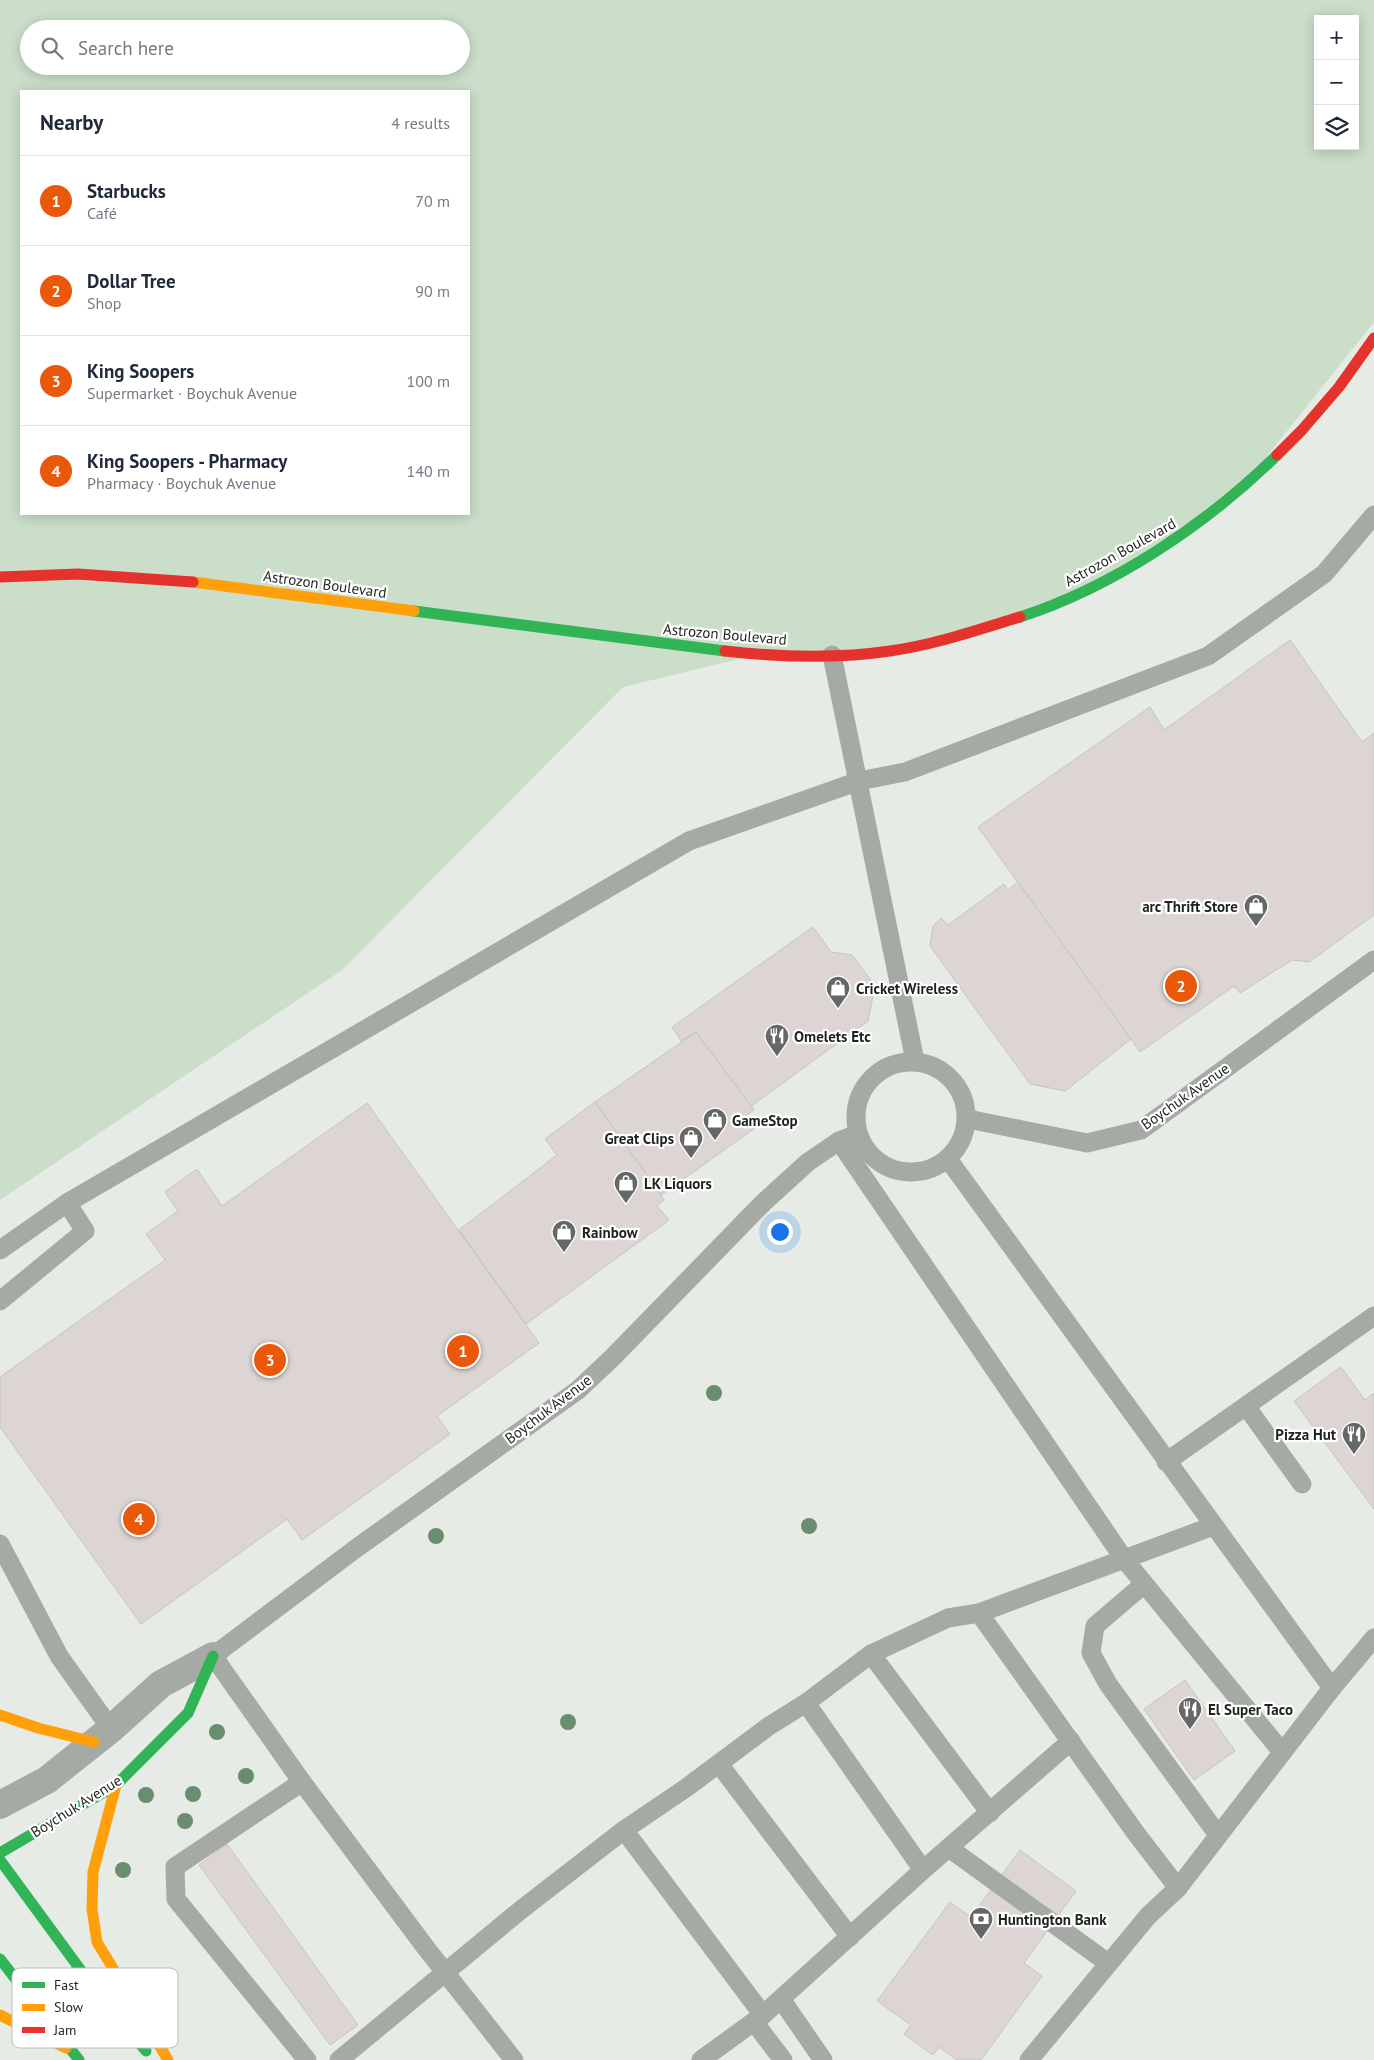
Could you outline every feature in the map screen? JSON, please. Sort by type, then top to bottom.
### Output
[{"type":"main road","name":"Astrozon Boulevard","points":[[0,577],[34,574],[167,578],[667,645],[756,655],[878,653],[920,646],[1005,622],[1082,592],[1137,563],[1188,531],[1239,491],[1289,444],[1338,388],[1374,338]]},
{"type":"main road","name":"Boychuk Avenue","points":[[0,1853],[116,1784],[188,1714],[213,1656]]},
{"type":"main road","points":[[0,1715],[38,1728],[103,1736]]},
{"type":"main road","points":[[113,1968],[97,1942],[92,1909],[93,1872],[116,1784]]},
{"type":"main road","points":[[0,1860],[79,1968]]},
{"type":"main road","points":[[0,1959],[12,1974]]},
{"type":"main road","points":[[0,2015],[12,2021]]},
{"type":"main road","points":[[66,2048],[72,2051]]},
{"type":"main road","points":[[70,2048],[80,2060]]},
{"type":"main road","points":[[143,2048],[153,2060]]},
{"type":"main road","points":[[161,2048],[168,2060]]},
{"type":"street","name":"Boychuk Avenue","points":[[0,1805],[46,1780],[103,1736],[160,1684],[213,1656]]},
{"type":"lane","points":[[0,1250],[67,1204],[689,841],[858,781],[905,772],[1208,656],[1324,574],[1374,515]]},
{"type":"lane","points":[[832,655],[916,1062]]},
{"type":"lane","name":"Boychuk Avenue","points":[[968,1119],[1088,1143],[1141,1130],[1374,960]]},
{"type":"lane","points":[[916,1062],[942,1070],[956,1083],[964,1099],[968,1119],[960,1145],[948,1159],[932,1169],[913,1173],[891,1169],[867,1151],[858,1134],[856,1113],[860,1094],[874,1076],[896,1063],[916,1062]]},
{"type":"lane","name":"Boychuk Avenue","points":[[213,1656],[372,1536],[578,1390],[612,1358],[763,1203],[808,1162],[839,1141],[858,1134]]},
{"type":"lane","points":[[839,1141],[1124,1559],[1282,1752]]},
{"type":"lane","points":[[948,1159],[1166,1462],[1332,1688]]},
{"type":"lane","points":[[0,1301],[85,1231],[67,1204]]},
{"type":"lane","points":[[1166,1462],[1374,1316]]},
{"type":"lane","points":[[1246,1406],[1302,1484]]},
{"type":"lane","points":[[339,2060],[522,1909],[624,1830],[770,1726],[806,1703],[871,1654],[948,1618],[979,1613],[1213,1526]]},
{"type":"lane","points":[[0,1544],[103,1736]]},
{"type":"lane","points":[[1144,1584],[1095,1626],[1091,1653],[1108,1684],[1218,1835]]},
{"type":"lane","points":[[979,1613],[1178,1888]]},
{"type":"lane","points":[[1028,2060],[1148,1916],[1178,1888],[1332,1688],[1374,1638]]},
{"type":"lane","points":[[871,1654],[990,1813]]},
{"type":"lane","points":[[213,1656],[302,1782],[444,1972],[514,2060]]},
{"type":"lane","points":[[806,1703],[923,1870]]},
{"type":"lane","points":[[701,2060],[781,1999],[923,1870],[1070,1741]]},
{"type":"lane","points":[[719,1764],[850,1938]]},
{"type":"lane","points":[[302,1782],[175,1867],[176,1900],[307,2060]]},
{"type":"lane","points":[[624,1830],[758,2018],[783,2060]]},
{"type":"lane","points":[[949,1848],[1108,1963]]},
{"type":"lane","points":[[781,1999],[823,2060]]},
{"type":"green space","points":[[0,0],[1374,0],[1374,322],[1239,491],[1082,592],[920,646],[756,655],[623,687],[342,970],[0,1200]]},
{"type":"building","points":[[1290,640],[1362,742],[1374,733],[1374,915],[1309,962],[1292,960],[1240,993],[1234,986],[1140,1052],[978,827],[1150,707],[1164,730]]},
{"type":"building","points":[[1018,882],[1131,1039],[1065,1091],[1030,1084],[930,946],[933,926],[941,918],[948,925],[1004,884],[1008,890]]},
{"type":"building","points":[[813,927],[831,952],[852,955],[875,986],[868,1021],[750,1107],[696,1032],[681,1041],[672,1027]]},
{"type":"building","points":[[696,1032],[754,1110],[745,1116],[755,1128],[661,1195],[595,1102]]},
{"type":"building","points":[[595,1102],[661,1195],[664,1200],[657,1206],[669,1220],[526,1324],[459,1230],[557,1155],[545,1139]]},
{"type":"building","points":[[367,1103],[539,1343],[437,1416],[450,1434],[302,1540],[287,1519],[141,1624],[0,1427],[0,1377],[165,1260],[146,1234],[178,1211],[165,1192],[197,1169],[222,1206]]},
{"type":"building","name":"Pizza Hut","points":[[1341,1367],[1365,1400],[1374,1393],[1374,1509],[1294,1401]]},
{"type":"building","name":"El Super Taco","points":[[1185,1680],[1235,1751],[1194,1780],[1144,1709]]},
{"type":"building","points":[[227,1844],[358,2025],[330,2045],[199,1865]]},
{"type":"building","name":"Huntington Bank","points":[[1020,1850],[1076,1891],[1024,1963],[1042,1976],[981,2060],[957,2060],[939,2047],[933,2055],[904,2034],[911,2025],[877,2001],[950,1902],[971,1917]]},
{"type":"traffic: fast","points":[[1020,617],[1090,589],[1157,551],[1220,505],[1250,481],[1277,455]]},
{"type":"traffic: fast","points":[[414,611],[725,651]]},
{"type":"traffic: fast","points":[[0,1853],[116,1785],[188,1713],[213,1656]]},
{"type":"traffic: fast","points":[[0,1860],[79,1968]]},
{"type":"traffic: fast","points":[[0,1959],[12,1974]]},
{"type":"traffic: fast","points":[[70,2048],[79,2060]]},
{"type":"traffic: slow","points":[[193,582],[414,611]]},
{"type":"traffic: slow","points":[[0,1715],[38,1728],[94,1742]]},
{"type":"traffic: slow","points":[[113,1968],[97,1942],[92,1909],[93,1872],[116,1785]]},
{"type":"traffic: slow","points":[[0,2015],[12,2021]]},
{"type":"traffic: slow","points":[[161,2048],[168,2060]]},
{"type":"traffic: jam","points":[[1277,455],[1302,430],[1339,387],[1374,338]]},
{"type":"traffic: jam","points":[[0,577],[78,574],[193,582]]},
{"type":"traffic: jam","points":[[725,651],[766,655],[808,656],[870,654],[939,641],[1020,617]]},
{"type":"place","name":"arc Thrift Store","points":[[1256,927]]},
{"type":"place","name":"Dollar Tree","points":[[1181,986]]},
{"type":"place","name":"Cricket Wireless","points":[[838,1009]]},
{"type":"place","name":"Omelets Etc","points":[[777,1057]]},
{"type":"place","name":"GameStop","points":[[715,1141]]},
{"type":"place","name":"Great Clips","points":[[691,1159]]},
{"type":"place","name":"LK Liquors","points":[[626,1204]]},
{"type":"place","name":"Rainbow","points":[[564,1253]]},
{"type":"place","name":"Starbucks","points":[[463,1351]]},
{"type":"place","name":"King Soopers","points":[[270,1360]]},
{"type":"place","name":"Pizza Hut","points":[[1354,1455]]},
{"type":"place","name":"King Soopers - Pharmacy","points":[[139,1519]]},
{"type":"place","name":"El Super Taco","points":[[1190,1730]]},
{"type":"place","name":"Huntington Bank","points":[[981,1940]]}]
